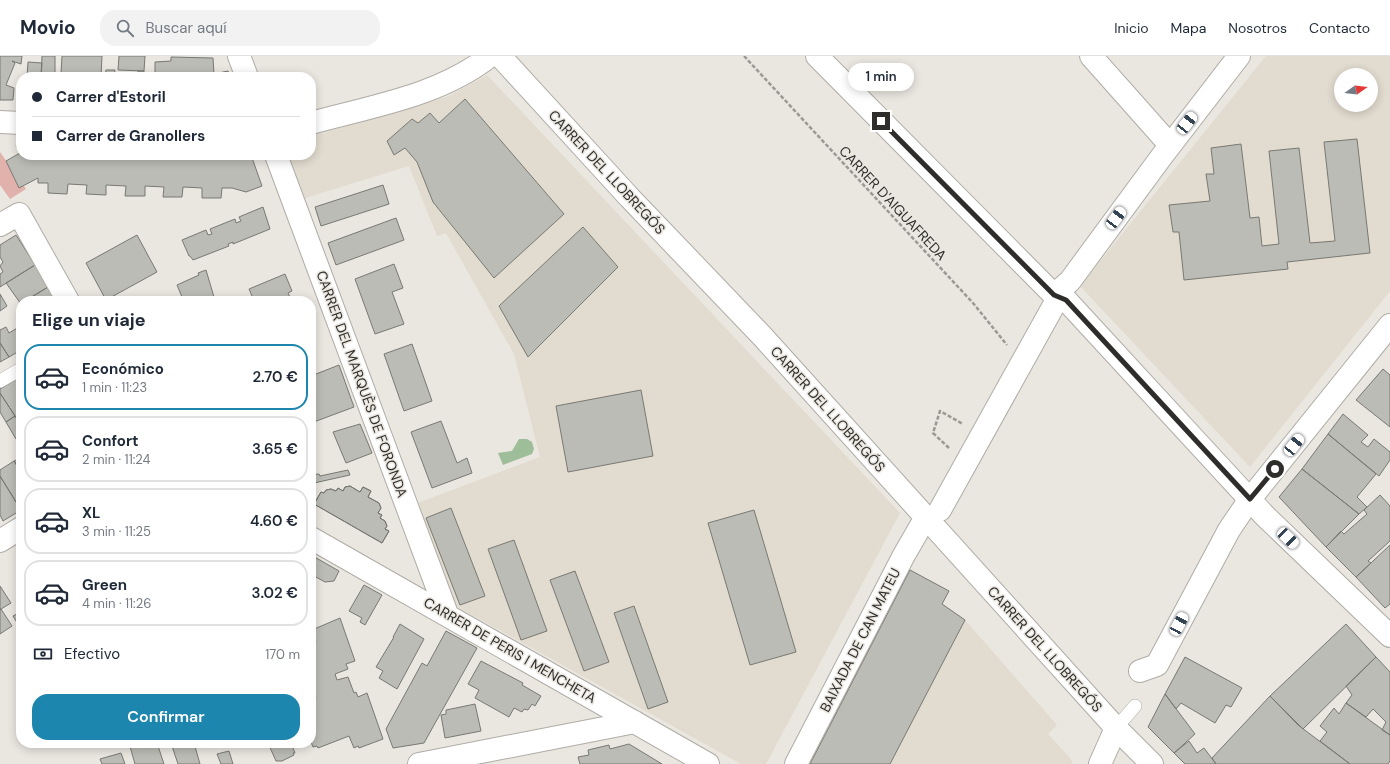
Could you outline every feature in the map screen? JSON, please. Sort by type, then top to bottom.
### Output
[{"type":"street","points":[[239,56],[245,72]]},
{"type":"street","points":[[316,122],[442,86],[471,71],[490,56]]},
{"type":"street","name":"CARRER DEL LLOBREGÓS","points":[[500,56],[629,197],[933,514],[1116,728],[1152,764]]},
{"type":"street","points":[[817,56],[1054,300],[1066,300],[1265,516],[1390,636]]},
{"type":"street","points":[[1091,56],[1170,145]]},
{"type":"street","name":"BAIXADA DE CAN MATEU","points":[[796,764],[904,556],[933,514],[1034,341],[1054,300],[1170,145],[1239,56]]},
{"type":"street","points":[[0,122],[16,123]]},
{"type":"street","name":"CARRER DEL MARQUÈS DE FORONDA","points":[[278,160],[447,614]]},
{"type":"street","points":[[0,225],[19,214],[65,296]]},
{"type":"street","points":[[1140,671],[1157,665],[1229,530],[1250,499],[1390,325]]},
{"type":"street","points":[[0,541],[16,531]]},
{"type":"street","name":"CARRER DE PERIS I MENCHETA","points":[[316,541],[447,614],[708,764]]},
{"type":"street","points":[[419,764],[635,722]]},
{"type":"street","points":[[1100,764],[1116,728]]},
{"type":"lane","points":[[0,381],[16,372]]},
{"type":"lane","points":[[1116,728],[1136,706]]},
{"type":"path","name":"CARRER D'AIGUAFREDA","points":[[744,56],[973,303],[1006,345],[1034,341]]},
{"type":"path","points":[[952,451],[933,433],[940,411],[962,424]]},
{"type":"shaded area","points":[[1266,56],[1390,56],[1390,291],[1250,467],[1080,286]]},
{"type":"shaded area","points":[[487,75],[900,513],[766,764],[741,764],[456,606],[418,503],[540,457],[514,354],[446,233],[437,236],[409,166],[305,198],[290,160],[316,160],[316,135],[449,96]]},
{"type":"shaded area","points":[[0,152],[26,189],[10,199],[0,185]]},
{"type":"shaded area","points":[[519,439],[527,439],[532,442],[534,449],[532,454],[503,465],[498,453],[512,451]]},
{"type":"shaded area","points":[[910,570],[949,591],[942,604],[965,620],[1057,725],[1048,734],[1070,758],[1073,764],[810,764]]},
{"type":"building","points":[[0,56],[22,56],[21,64],[12,61],[15,63],[6,85],[14,88],[13,100],[0,100]]},
{"type":"building","points":[[42,56],[55,56],[55,72],[41,72]]},
{"type":"building","points":[[62,56],[102,56],[101,72],[61,72]]},
{"type":"building","points":[[119,56],[145,56],[144,71],[118,70]]},
{"type":"building","points":[[171,57],[213,58],[214,72],[155,72],[155,62],[171,61]]},
{"type":"building","points":[[28,62],[42,63],[41,72],[27,72]]},
{"type":"building","points":[[106,70],[115,70],[115,72],[106,72]]},
{"type":"building","points":[[465,99],[564,214],[494,278],[433,202],[417,162],[405,148],[394,155],[387,141],[412,119],[418,123],[430,113],[439,123]]},
{"type":"building","points":[[1357,139],[1370,253],[1287,262],[1288,269],[1184,280],[1179,232],[1173,232],[1169,205],[1210,201],[1206,174],[1214,174],[1211,148],[1241,144],[1250,218],[1259,217],[1262,246],[1279,244],[1269,151],[1299,148],[1310,243],[1335,241],[1324,142]]},
{"type":"building","points":[[16,155],[16,160],[253,160],[262,186],[246,192],[232,188],[222,188],[221,198],[202,198],[202,188],[183,187],[182,197],[163,197],[164,187],[145,186],[145,196],[125,196],[126,186],[106,185],[106,195],[86,194],[87,185],[68,184],[67,194],[48,193],[48,183],[38,183],[38,178],[19,188],[6,161]]},
{"type":"building","points":[[383,185],[389,204],[321,226],[315,207]]},
{"type":"building","points":[[263,207],[270,229],[233,244],[233,242],[228,244],[229,246],[193,260],[189,256],[182,240],[206,230],[208,235],[212,234],[210,229],[235,219],[236,223],[241,221],[239,217]]},
{"type":"building","points":[[396,218],[404,240],[336,265],[328,243]]},
{"type":"building","points":[[583,227],[618,267],[528,357],[499,306]]},
{"type":"building","points":[[16,235],[35,265],[0,287],[0,274],[3,272],[0,266],[3,262],[0,257],[0,245]]},
{"type":"building","points":[[137,235],[157,272],[113,296],[104,296],[86,263]]},
{"type":"building","points":[[394,264],[403,288],[392,292],[404,324],[375,334],[355,279]]},
{"type":"building","points":[[35,265],[48,287],[33,296],[16,297],[6,283]]},
{"type":"building","points":[[206,270],[214,296],[182,296],[177,285],[199,275],[198,273]]},
{"type":"building","points":[[285,274],[292,291],[288,293],[290,296],[252,296],[249,289]]},
{"type":"building","points":[[48,287],[53,296],[33,296]]},
{"type":"building","points":[[0,294],[7,306],[0,311]]},
{"type":"building","points":[[6,327],[9,333],[16,329],[16,353],[9,357],[0,343],[0,330]]},
{"type":"building","points":[[0,343],[9,357],[0,362]]},
{"type":"building","points":[[412,344],[432,401],[404,411],[384,354]]},
{"type":"building","points":[[339,365],[354,407],[316,421],[316,374]]},
{"type":"building","points":[[1383,369],[1390,375],[1390,427],[1356,400]]},
{"type":"building","points":[[16,379],[16,417],[0,393],[0,389]]},
{"type":"building","points":[[641,390],[653,456],[568,472],[556,406]]},
{"type":"building","points":[[0,393],[15,416],[6,422],[0,412]]},
{"type":"building","points":[[1343,414],[1368,435],[1361,442],[1368,447],[1374,439],[1390,452],[1390,460],[1379,476],[1328,434]]},
{"type":"building","points":[[15,416],[16,439],[6,422]]},
{"type":"building","points":[[441,421],[457,463],[467,458],[472,473],[432,488],[411,432]]},
{"type":"building","points":[[360,424],[372,453],[346,463],[333,432]]},
{"type":"building","points":[[1328,434],[1376,474],[1357,497],[1367,507],[1359,514],[1302,469]]},
{"type":"building","points":[[14,461],[16,464],[16,502],[0,476],[0,470]]},
{"type":"building","points":[[1302,469],[1359,514],[1326,547],[1279,497]]},
{"type":"building","points":[[348,470],[350,475],[316,483],[316,474],[319,474],[320,476]]},
{"type":"building","points":[[0,476],[16,502],[16,513],[3,521],[0,515]]},
{"type":"building","points":[[350,486],[360,492],[363,487],[371,491],[368,497],[379,503],[381,508],[378,513],[382,515],[380,518],[385,521],[387,526],[385,529],[389,531],[382,543],[316,505],[316,501],[321,492],[324,493],[326,490],[331,489],[336,491],[338,488],[343,491],[345,487]]},
{"type":"building","points":[[350,486],[360,492],[363,487],[371,491],[368,497],[379,503],[381,508],[378,513],[382,515],[380,518],[385,521],[387,526],[385,529],[389,531],[382,543],[316,505],[316,501],[321,492],[324,493],[326,490],[331,489],[336,491],[338,488],[343,491],[345,487]]},
{"type":"building","points":[[1380,495],[1390,506],[1390,541],[1368,561],[1371,563],[1356,577],[1326,547],[1341,531],[1344,534],[1367,514],[1364,510]]},
{"type":"building","points":[[451,508],[485,596],[460,605],[426,518]]},
{"type":"building","points":[[754,510],[796,652],[750,665],[708,523]]},
{"type":"building","points":[[514,540],[547,631],[521,640],[488,549]]},
{"type":"building","points":[[1390,545],[1390,604],[1385,608],[1356,577]]},
{"type":"building","points":[[316,558],[339,571],[334,581],[325,582],[316,577]]},
{"type":"building","points":[[910,570],[949,591],[942,604],[965,620],[890,764],[810,764]]},
{"type":"building","points":[[575,571],[609,662],[584,671],[550,580]]},
{"type":"building","points":[[364,585],[382,595],[365,625],[360,622],[362,618],[349,611]]},
{"type":"building","points":[[0,586],[11,603],[1,609],[0,609]]},
{"type":"building","points":[[634,606],[668,702],[648,709],[614,613]]},
{"type":"building","points":[[1,609],[12,626],[0,634],[0,610]]},
{"type":"building","points":[[340,618],[355,661],[346,664],[348,669],[335,674],[337,680],[348,677],[354,693],[356,692],[358,697],[367,693],[383,739],[359,748],[358,746],[354,748],[349,736],[318,748],[316,746],[316,628]]},
{"type":"building","points":[[400,624],[424,639],[397,689],[379,678],[383,671],[376,667]]},
{"type":"building","points":[[1346,624],[1376,657],[1303,729],[1270,696]]},
{"type":"building","points":[[446,631],[477,648],[424,743],[393,748],[386,729],[422,663],[427,666]]},
{"type":"building","points":[[1185,657],[1242,688],[1231,707],[1226,705],[1215,723],[1181,703],[1176,709],[1165,694]]},
{"type":"building","points":[[1376,657],[1390,672],[1390,735],[1382,730],[1386,722],[1373,709],[1366,717],[1346,703],[1352,695],[1346,686]]},
{"type":"building","points":[[481,661],[523,683],[522,685],[541,696],[535,706],[532,704],[528,710],[524,709],[522,712],[514,708],[509,717],[475,698],[479,690],[468,684]]},
{"type":"building","points":[[1165,694],[1195,734],[1174,753],[1148,727]]},
{"type":"building","points":[[1270,696],[1298,725],[1350,764],[1216,764],[1212,758]]},
{"type":"building","points":[[1346,703],[1390,735],[1390,761],[1388,764],[1350,764],[1320,741],[1327,732],[1320,726],[1334,708],[1339,714]]},
{"type":"building","points":[[475,704],[481,731],[445,738],[441,715],[446,714],[446,710]]},
{"type":"building","points":[[1189,741],[1197,753],[1204,748],[1216,764],[1185,764],[1174,753]]},
{"type":"building","points":[[629,744],[662,764],[580,764],[578,757],[589,755],[588,750],[609,745],[610,749]]},
{"type":"building","points":[[130,748],[159,748],[164,764],[135,764]]},
{"type":"building","points":[[173,748],[195,748],[200,764],[178,764]]},
{"type":"building","points":[[270,748],[293,748],[295,753],[293,753],[294,755],[282,761],[276,761]]},
{"type":"building","points":[[229,751],[233,764],[221,764],[217,754]]},
{"type":"building","points":[[121,753],[125,764],[102,764],[100,759]]},
{"type":"route","points":[[881,121],[1054,295],[1066,300],[1250,499],[1275,469]]}]
